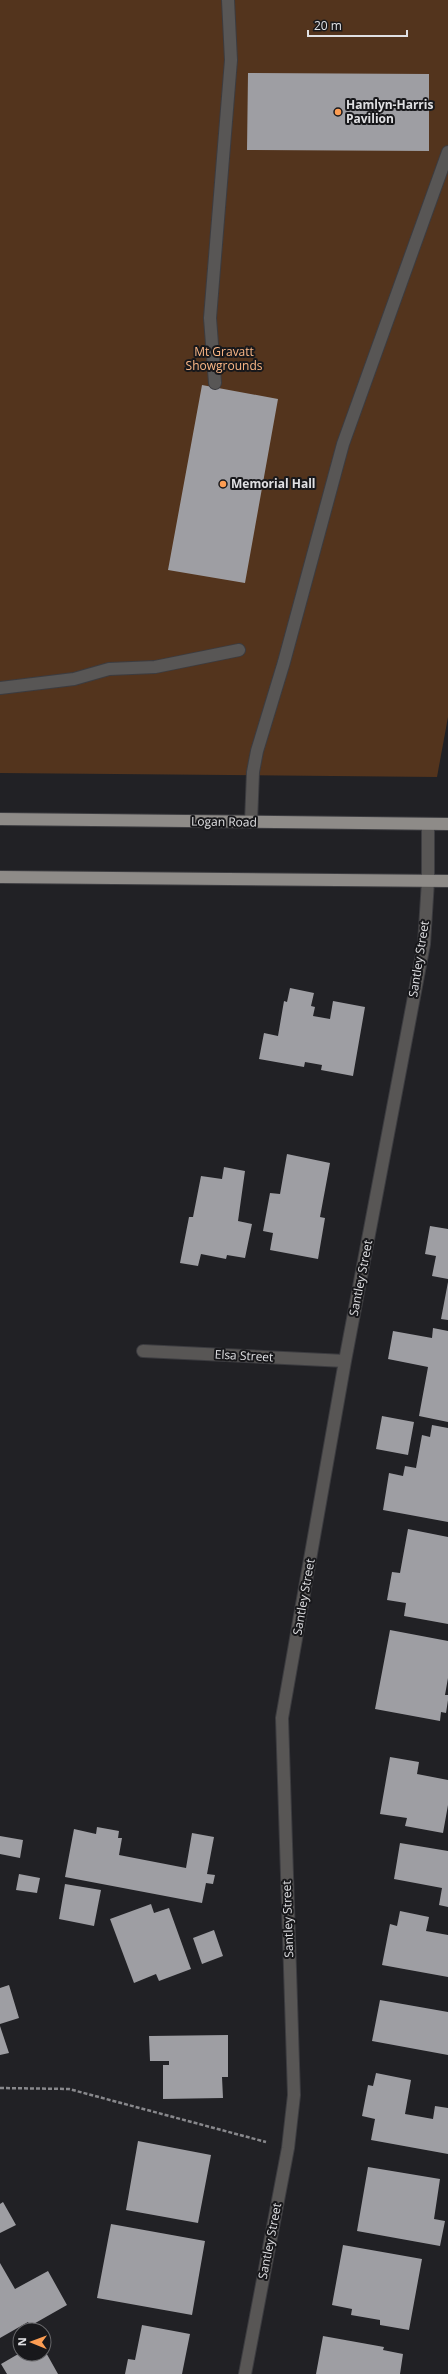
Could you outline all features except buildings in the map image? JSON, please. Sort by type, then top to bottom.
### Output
[{"type":"main road","name":"Logan Road","points":[[0,819],[448,824]]},
{"type":"main road","points":[[0,877],[448,881]]},
{"type":"street","points":[[215,383],[210,303],[231,60],[228,0]]},
{"type":"street","points":[[251,822],[253,772],[256,751],[284,662],[343,444],[448,152]]},
{"type":"street","points":[[0,688],[74,679],[109,669],[155,667],[239,650]]},
{"type":"street","name":"Santley Street","points":[[245,2374],[288,2148],[294,2095],[282,1718],[345,1360],[424,944],[428,881],[428,824]]},
{"type":"street","name":"Elsa Street","points":[[143,1351],[345,1360]]},
{"type":"path","points":[[0,2088],[69,2089],[288,2148]]},
{"type":"green space","name":"Mt Gravatt Showgrounds","points":[[0,0],[448,0],[448,717],[437,777],[0,773]]},
{"type":"place","name":"Hamlyn-Harris Pavilion","points":[[338,112]]},
{"type":"place","name":"Memorial Hall","points":[[223,484]]}]
